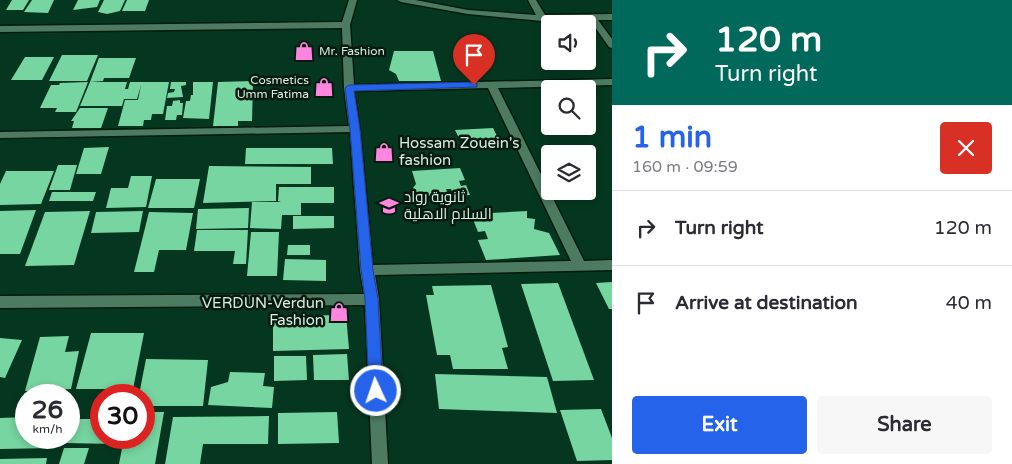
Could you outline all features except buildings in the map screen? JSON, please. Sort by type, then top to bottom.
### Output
[{"type":"street","points":[[352,0],[346,25],[349,88],[355,130],[367,270],[372,299],[380,464]]},
{"type":"street","points":[[401,0],[468,12],[541,18]]},
{"type":"street","points":[[532,0],[541,16]]},
{"type":"street","points":[[596,17],[612,17]]},
{"type":"street","points":[[596,23],[612,45]]},
{"type":"street","points":[[0,29],[346,25]]},
{"type":"street","points":[[349,88],[612,82]]},
{"type":"street","points":[[492,84],[580,266]]},
{"type":"street","points":[[0,135],[355,130]]},
{"type":"street","points":[[367,270],[612,265]]},
{"type":"street","points":[[0,302],[372,299]]},
{"type":"place","name":"Mr. Fashion","points":[[304,51]]},
{"type":"place","name":"Cosmetics Umm Fatima","points":[[324,87]]},
{"type":"place","name":"Hossam Zouein's fashion","points":[[384,152]]},
{"type":"place","name":"ثانوية رواد السلام الاهلية","points":[[389,206]]},
{"type":"place","name":"VERDUN-Verdun Fashion","points":[[339,312]]},
{"type":"route","points":[[376,391],[372,299],[367,270],[355,130],[349,88],[474,85]]}]
